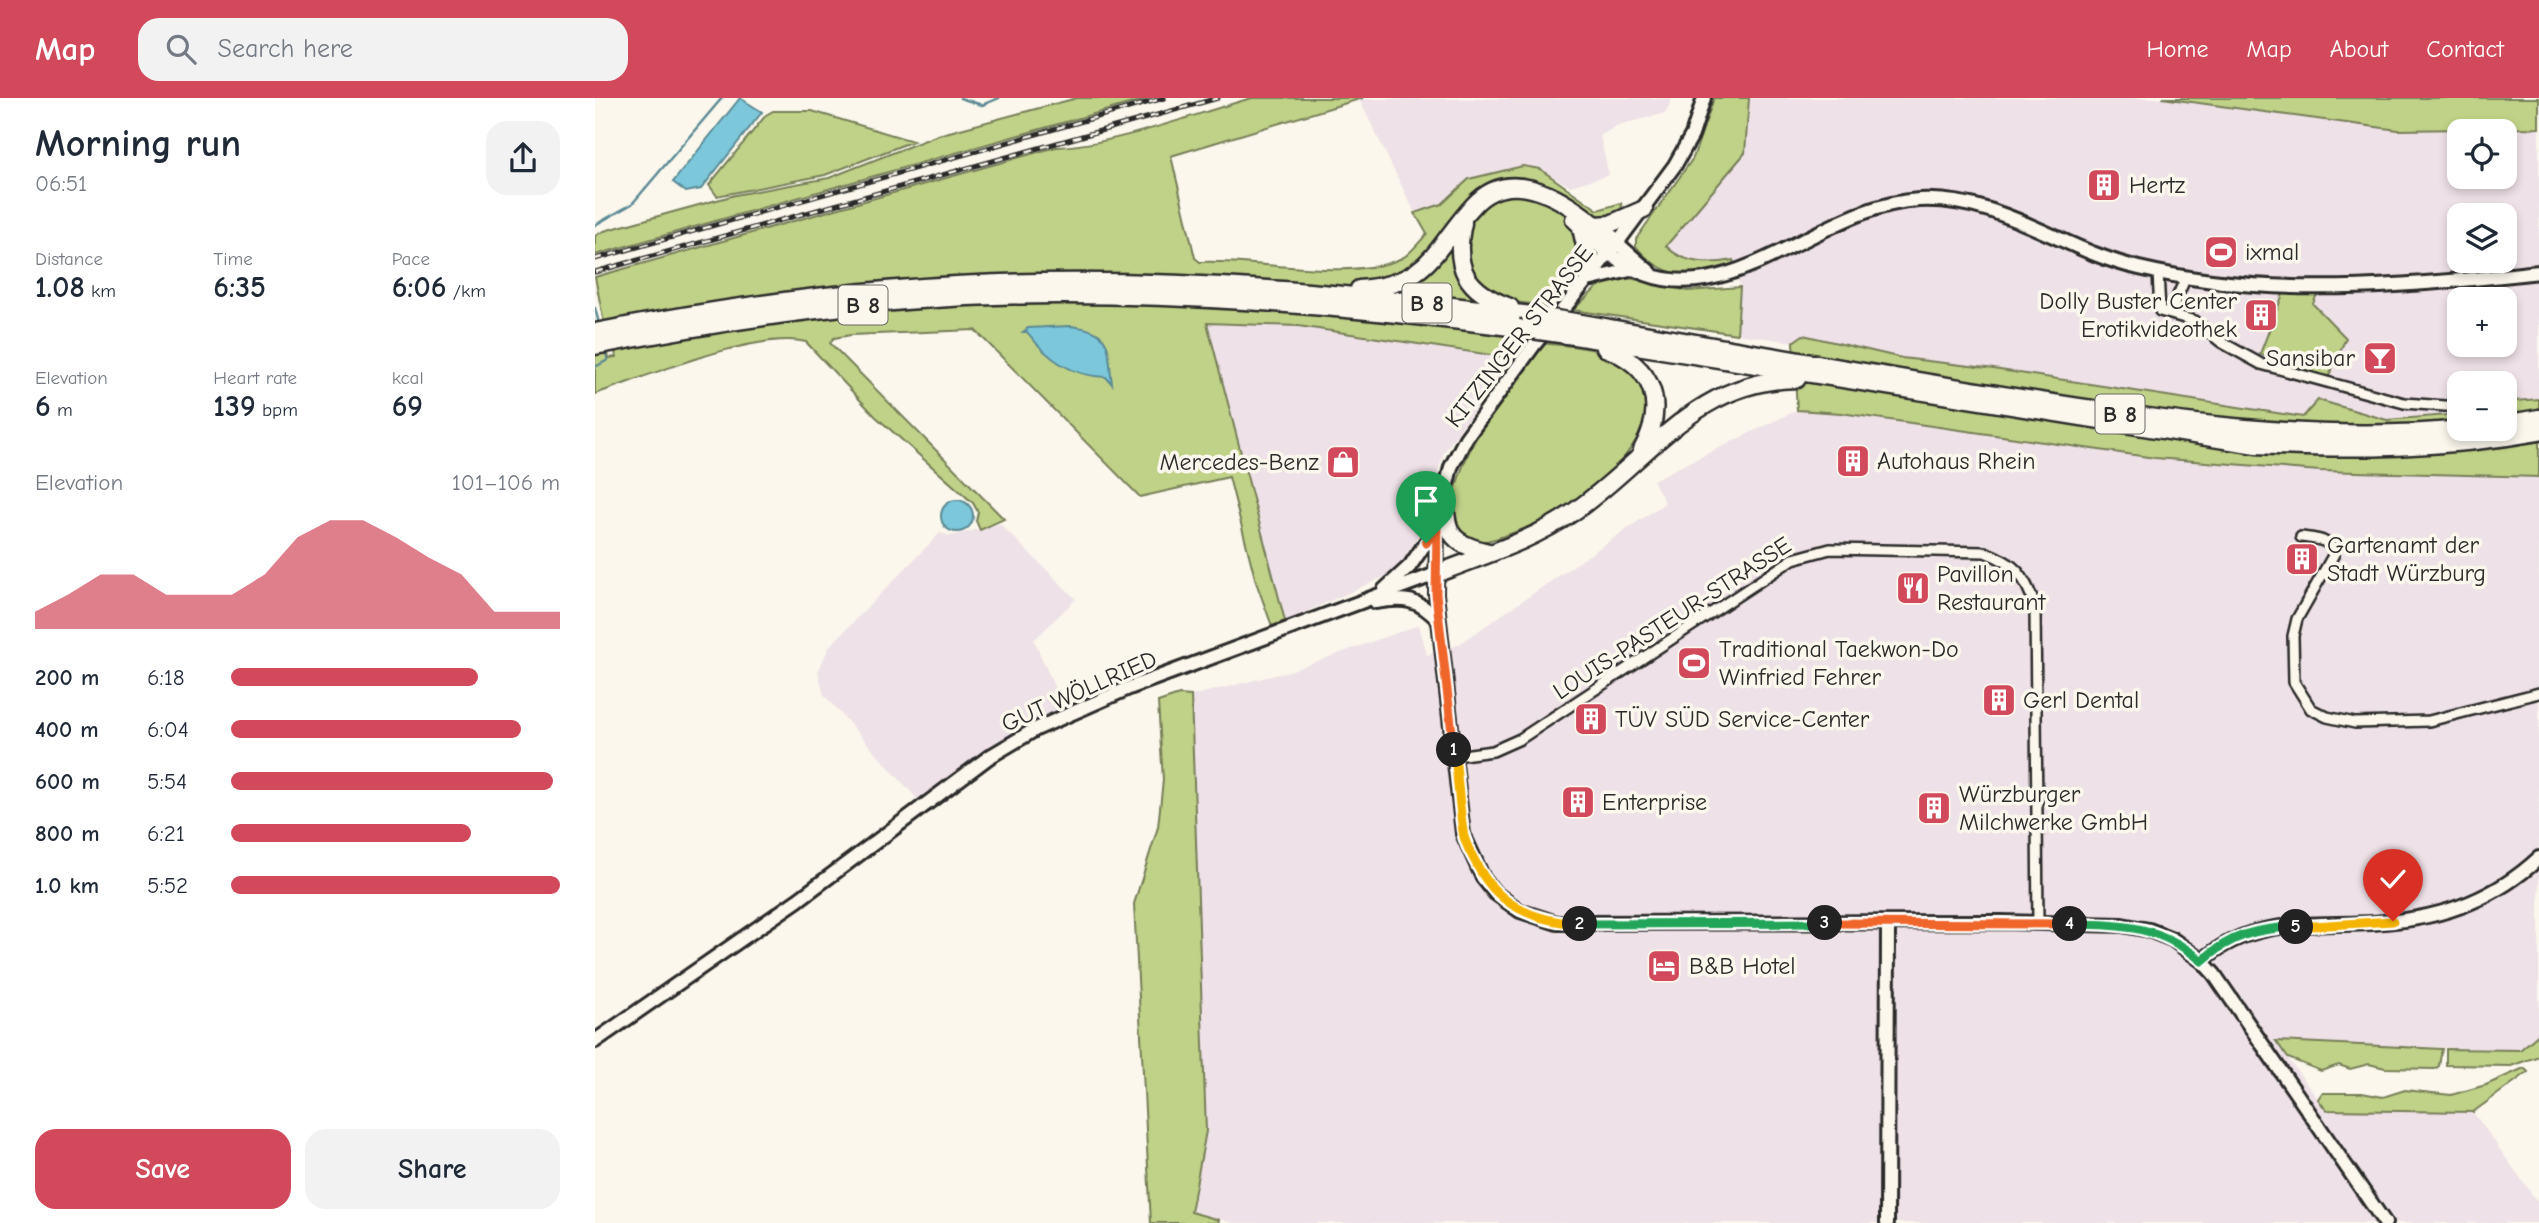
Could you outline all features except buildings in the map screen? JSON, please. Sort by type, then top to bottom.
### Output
[{"type":"highway","points":[[1322,292],[1371,288],[1409,277],[1440,252],[1476,203],[1507,187],[1525,186],[1544,192],[1559,201],[1613,248]]},
{"type":"highway","points":[[1588,225],[1623,219],[1644,209]]},
{"type":"highway","points":[[1465,216],[1459,242],[1459,258],[1465,276],[1482,296],[1532,315]]},
{"type":"highway","points":[[1588,225],[1590,277]]},
{"type":"highway","name":"B 8","points":[[595,346],[624,333],[747,305],[863,291],[991,283],[1131,282],[1322,292],[1532,315],[1577,330],[1834,379],[2256,445],[2328,449],[2394,448],[2471,441]]},
{"type":"highway","name":"B 8","points":[[595,332],[624,333],[865,305],[993,296],[1136,296],[1258,301],[1518,328],[1577,330],[2176,422],[2311,435],[2447,430]]},
{"type":"highway","points":[[1577,330],[1627,357],[1651,384],[1654,396],[1653,424],[1638,456]]},
{"type":"highway","points":[[1436,574],[1544,530],[1571,514],[1696,409],[1725,394],[1750,385],[1787,379],[1834,379]]},
{"type":"highway","points":[[2517,422],[2539,418]]},
{"type":"highway","name":"B 8","points":[[2517,435],[2539,432]]},
{"type":"highway","points":[[2517,440],[2539,441]]},
{"type":"highway","points":[[1445,492],[1446,524],[1451,534],[1468,547],[1489,552]]},
{"type":"street","name":"KITZINGER STRASSE","points":[[1704,98],[1685,149],[1644,209],[1481,415],[1458,452],[1445,492],[1437,526],[1439,621],[1463,834],[1469,851],[1495,893],[1529,915],[1557,923],[2122,925],[2149,930],[2172,939],[2202,961],[2385,1223]]},
{"type":"street","points":[[1590,277],[1630,270],[1656,277],[1694,281],[1720,278],[1749,268],[1859,212],[1917,200],[1975,205],[2011,216],[2109,259],[2186,277],[2291,286],[2419,284],[2539,272]]},
{"type":"street","points":[[1613,248],[1630,270]]},
{"type":"street","points":[[1613,248],[1656,277]]},
{"type":"street","points":[[2158,272],[2160,311],[2195,321],[2221,342],[2261,365],[2393,401],[2447,406]]},
{"type":"street","points":[[2170,313],[2186,277]]},
{"type":"street","points":[[1378,596],[1410,566],[1437,526]]},
{"type":"street","points":[[2301,537],[2323,540],[2332,547],[2334,554],[2297,620],[2293,636],[2294,682],[2311,709],[2326,717],[2355,723],[2428,721],[2539,693]]},
{"type":"street","name":"LOUIS-PASTEUR-STRASSE","points":[[1455,756],[1493,751],[1520,739],[1793,559],[1830,549],[1985,552],[2007,561],[2027,580],[2035,606],[2038,923]]},
{"type":"street","points":[[1348,607],[1436,574]]},
{"type":"street","points":[[1348,607],[1408,599],[1419,602],[1439,621]]},
{"type":"street","name":"GUT WÖLLRIED","points":[[595,1041],[851,862],[989,757],[1035,729],[1083,706],[1348,607]]},
{"type":"street","points":[[2202,961],[2219,946],[2252,931],[2385,922],[2452,910],[2481,899],[2539,858]]},
{"type":"street","points":[[1887,1223],[1888,924]]},
{"type":"shaded area","points":[[1672,98],[1666,113],[1618,125],[1600,136],[1609,175],[1570,186],[1540,169],[1523,166],[1470,179],[1442,203],[1415,213],[1359,99]]},
{"type":"shaded area","points":[[1749,98],[2162,98],[2398,130],[2447,129],[2447,189],[2517,189],[2517,128],[2539,128],[2539,399],[2517,401],[2517,371],[2447,371],[2447,415],[2387,420],[2318,400],[2303,417],[1987,368],[1902,358],[1803,335],[1793,342],[1737,334],[1740,287],[1733,261],[1712,264],[1684,258],[1666,246],[1745,153]]},
{"type":"shaded area","name":"Mercedes-Benz","points":[[1206,323],[1298,326],[1511,358],[1444,452],[1419,533],[1402,563],[1391,574],[1285,621]]},
{"type":"shaded area","points":[[1797,410],[1841,413],[2155,458],[2320,471],[2539,477],[2539,1034],[2520,1050],[2276,1042],[2326,1110],[2473,1112],[2539,1204],[2539,1223],[1233,1223],[1192,1211],[1206,1131],[1191,696],[1287,672],[1419,625],[1427,655],[1458,645],[1665,503],[1653,480]]},
{"type":"shaded area","points":[[1000,524],[1076,599],[1034,640],[1063,707],[1008,736],[920,802],[824,695],[818,672],[829,647],[940,533],[950,536]]},
{"type":"green space","points":[[1077,98],[1150,98],[595,255],[595,236],[604,231],[735,195],[829,178],[938,135]]},
{"type":"green space","points":[[1252,98],[1363,98],[1171,156],[1195,258],[1200,262],[1333,269],[1383,265],[1404,257],[1427,234],[1415,213],[1442,204],[1469,179],[1523,166],[1540,169],[1598,210],[1621,203],[1622,210],[1596,220],[1507,182],[1410,274],[1360,287],[1192,277],[604,323],[595,277],[1056,147],[1129,135]]},
{"type":"green space","points":[[1714,98],[1749,98],[1745,153],[1666,246],[1673,252],[1697,262],[1733,260],[1736,271],[1694,276],[1668,271],[1657,265],[1636,246],[1636,239],[1693,158]]},
{"type":"green space","points":[[2162,98],[2539,98],[2539,128],[2517,128],[2517,119],[2447,119],[2447,129],[2398,130]]},
{"type":"green space","points":[[773,111],[812,111],[913,141],[825,175],[717,196],[709,185],[766,115]]},
{"type":"green space","points":[[1522,191],[1557,205],[1579,233],[1581,260],[1578,270],[1550,306],[1514,302],[1487,293],[1465,263],[1469,233],[1476,214],[1492,201]]},
{"type":"green space","points":[[1459,227],[1458,258],[1495,307],[1387,289]]},
{"type":"green space","points":[[1620,276],[1688,291],[1740,287],[1737,334],[1573,310],[1604,281]]},
{"type":"green space","points":[[2283,294],[2317,294],[2313,304],[2346,338],[2328,378],[2260,354]]},
{"type":"green space","points":[[1034,301],[1187,301],[1283,306],[1507,335],[1524,340],[1511,358],[1298,326],[1207,323],[1285,621],[1272,626],[1256,582],[1229,477],[1140,497],[975,330],[851,335],[834,338],[830,343],[1004,519],[980,530],[976,521],[978,512],[973,503],[875,416],[806,342],[785,340],[731,349],[595,394],[595,355],[608,352],[609,358],[616,357],[615,351],[626,348],[626,345],[829,315]]},
{"type":"green space","points":[[1803,335],[1902,358],[1987,368],[2303,417],[2318,400],[2387,420],[2447,415],[2447,441],[2517,441],[2517,401],[2539,399],[2539,477],[2320,471],[2155,458],[1841,413],[1797,410],[1793,342]]},
{"type":"green space","points":[[1541,343],[1602,352],[1638,370],[1651,412],[1627,453],[1613,470],[1580,499],[1561,511],[1499,538],[1465,541],[1450,520],[1461,471],[1496,404]]},
{"type":"green space","points":[[1179,695],[1191,696],[1206,1131],[1191,1212],[1219,1220],[1218,1223],[1151,1223],[1134,904],[1158,827],[1163,780],[1158,702]]},
{"type":"green space","points":[[2539,1034],[2539,1056],[2511,1066],[2446,1065],[2446,1049],[2520,1050]]},
{"type":"green space","points":[[2276,1041],[2442,1049],[2439,1066],[2435,1069],[2385,1068],[2369,1064],[2350,1069],[2339,1065],[2321,1071],[2288,1058]]},
{"type":"green space","points":[[2524,1068],[2528,1072],[2473,1112],[2326,1110],[2318,1099],[2322,1093],[2362,1093],[2383,1097],[2405,1090],[2451,1095],[2486,1085]]},
{"type":"water","points":[[740,98],[762,112],[701,189],[686,192],[673,182]]},
{"type":"water","points":[[1028,328],[1085,328],[1102,337],[1108,351],[1112,384],[1106,377],[1082,373],[1061,364],[1043,350],[1027,332],[1023,332]]},
{"type":"water","points":[[957,500],[968,505],[973,516],[968,527],[957,532],[946,527],[941,516],[946,505]]},
{"type":"waterway","points":[[595,225],[632,204],[722,98]]},
{"type":"waterway","points":[[960,98],[982,105],[999,98]]},
{"type":"waterway","points":[[595,308],[599,324]]},
{"type":"waterway","points":[[595,367],[608,360],[605,351]]},
{"type":"railway","points":[[595,259],[1164,98]]},
{"type":"railway","points":[[595,272],[1218,98]]},
{"type":"place","name":"Hertz","points":[[2104,185]]},
{"type":"place","name":"ixmal","points":[[2221,252]]},
{"type":"place","name":"Dolly Buster Center Erotikvideothek","points":[[2261,315]]},
{"type":"place","name":"Sansibar","points":[[2380,358]]},
{"type":"place","name":"Autohaus Rhein","points":[[1853,461]]},
{"type":"place","name":"Mercedes-Benz","points":[[1343,462]]},
{"type":"place","name":"Gartenamt der Stadt Würzburg","points":[[2302,559]]},
{"type":"place","name":"Pavillon Restaurant","points":[[1913,588]]},
{"type":"place","name":"Traditional Taekwon-Do Winfried Fehrer","points":[[1694,663]]},
{"type":"place","name":"Gerl Dental","points":[[1999,700]]},
{"type":"place","name":"TÜV SÜD Service-Center","points":[[1591,719]]},
{"type":"place","name":"Enterprise","points":[[1578,802]]},
{"type":"place","name":"Würzburger Milchwerke GmbH","points":[[1934,808]]},
{"type":"place","name":"B&B Hotel","points":[[1664,966]]},
{"type":"route","points":[[1426,543],[1437,526],[1436,594],[1463,834],[1483,878],[1495,893],[1520,911],[1539,919],[1581,925],[1646,922],[2001,922],[2122,925],[2149,930],[2172,939],[2202,961],[2219,946],[2252,931],[2393,921]]}]
